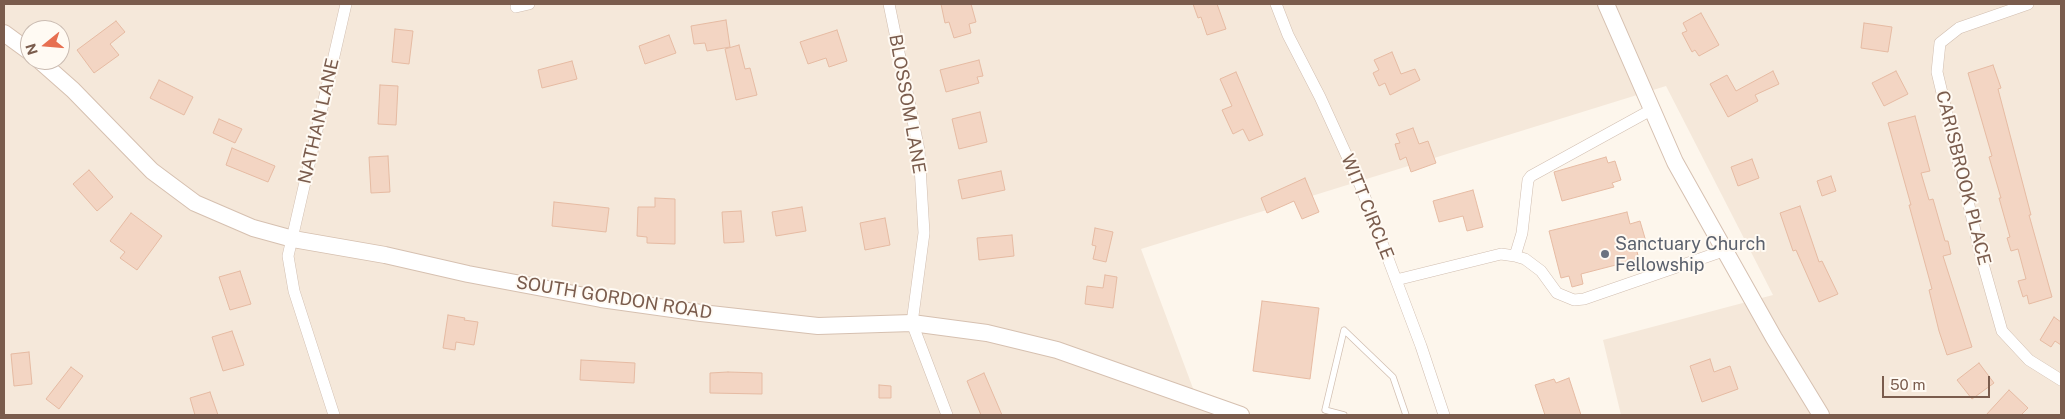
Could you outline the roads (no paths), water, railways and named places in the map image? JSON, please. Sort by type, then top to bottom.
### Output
[{"type":"street","name":"NATHAN LANE","points":[[334,415],[294,291],[288,256],[346,4]]},
{"type":"street","points":[[516,7],[529,4]]},
{"type":"street","name":"BLOSSOM LANE","points":[[889,4],[919,150],[924,233],[912,323]]},
{"type":"street","name":"WITT CIRCLE","points":[[1276,4],[1288,35],[1320,97],[1361,187],[1421,346],[1444,415]]},
{"type":"street","points":[[1606,4],[1651,110],[1679,168],[1774,338],[1821,415]]},
{"type":"street","name":"CARISBROOK PLACE","points":[[2028,4],[1959,28],[1940,43],[1937,72],[1983,264],[2002,331],[2029,360],[2061,380]]},
{"type":"street","points":[[4,32],[20,44]]},
{"type":"street","name":"SOUTH GORDON ROAD","points":[[51,70],[152,171],[195,203],[252,228],[293,239],[385,255],[468,274],[601,299],[701,313],[818,326],[912,323],[987,333],[1057,350],[1241,415]]},
{"type":"street","points":[[1515,256],[1522,233],[1528,180],[1531,176],[1651,110]]},
{"type":"street","points":[[1396,280],[1501,254],[1525,259],[1542,272],[1557,294],[1574,300],[1584,299],[1726,250]]},
{"type":"street","points":[[912,323],[947,415]]},
{"type":"lane","points":[[1344,415],[1325,410],[1344,330],[1393,377],[1406,415]]},
{"type":"place","name":"Sanctuary Church Fellowship","points":[[1605,254]]}]
